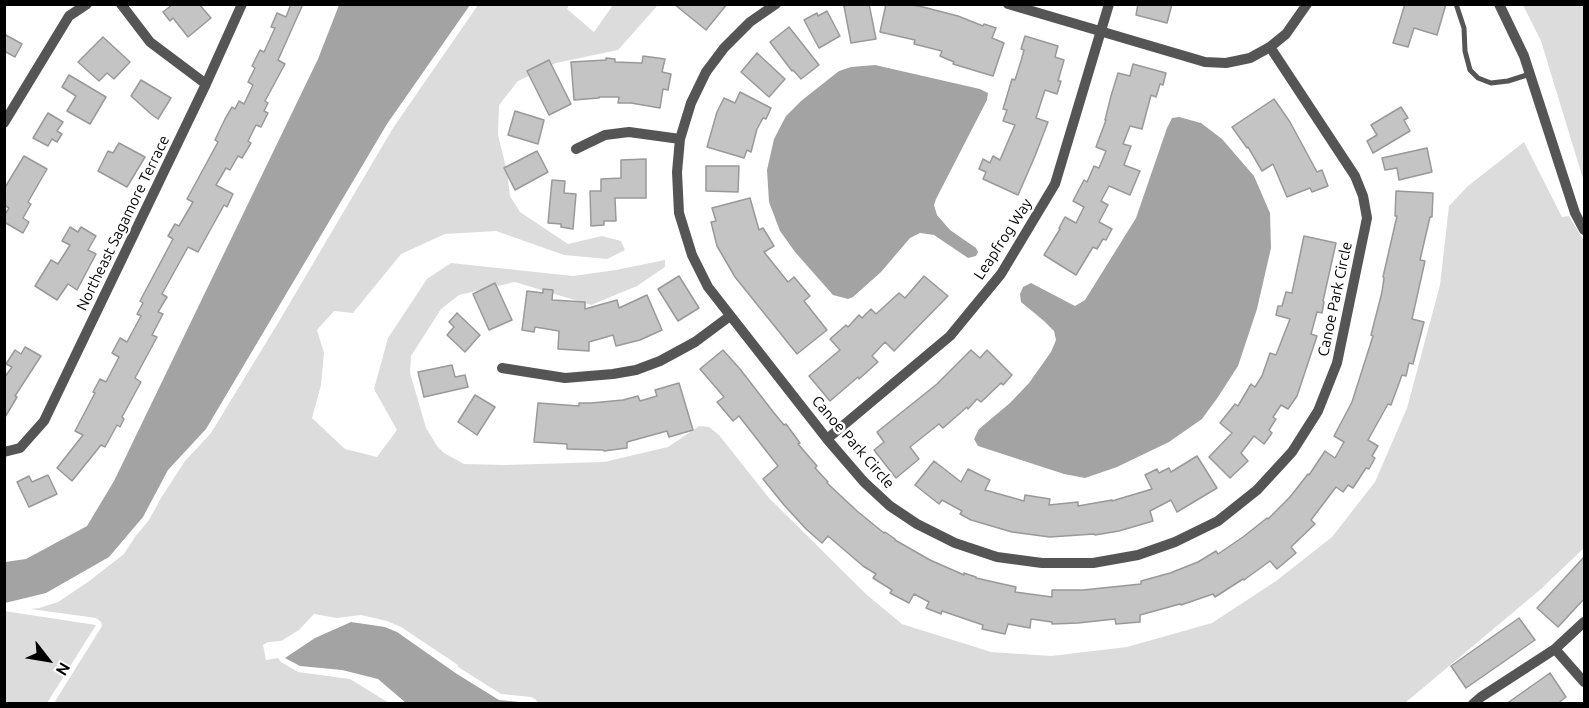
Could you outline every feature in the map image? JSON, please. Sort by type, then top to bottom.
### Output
[{"type":"street","points":[[4,123],[69,16],[87,4]]},
{"type":"street","points":[[121,4],[150,42],[206,84]]},
{"type":"street","name":"Northeast Sagamore Terrace","points":[[4,452],[20,448],[44,421],[242,4]]},
{"type":"street","name":"Canoe Park Circle","points":[[776,4],[744,28],[724,48],[706,72],[691,103],[680,140],[677,172],[679,213],[697,266],[708,287],[827,438],[864,482],[890,506],[917,524],[954,543],[997,557],[1042,563],[1093,563],[1138,555],[1175,542],[1218,520],[1257,490],[1292,452],[1317,411],[1337,363],[1367,218],[1363,196],[1355,176],[1270,46]]},
{"type":"street","points":[[1008,4],[1205,62],[1226,63],[1250,58],[1270,46],[1286,34],[1306,4]]},
{"type":"street","name":"Leapfrog Way","points":[[827,438],[950,336],[1002,274],[1055,184],[1109,4]]},
{"type":"street","points":[[1499,4],[1524,56],[1575,213],[1584,230]]},
{"type":"street","points":[[576,149],[605,135],[629,132],[680,140]]},
{"type":"street","points":[[502,368],[565,378],[636,370],[660,361],[695,342],[730,316]]},
{"type":"street","points":[[1473,704],[1555,649],[1584,622]]},
{"type":"street","points":[[1555,649],[1584,682]]},
{"type":"lane","points":[[1456,4],[1464,28],[1465,51],[1470,70],[1478,78],[1491,83],[1508,81],[1530,74]]},
{"type":"shaded area","points":[[339,5],[470,5],[387,124],[206,429],[168,470],[143,517],[109,557],[46,593],[5,603],[5,562],[26,559],[87,526],[114,481],[318,59]]},
{"type":"shaded area","points":[[478,5],[569,5],[567,9],[594,32],[613,5],[658,5],[618,50],[556,63],[518,81],[499,105],[498,135],[507,171],[510,196],[520,212],[568,244],[602,236],[621,241],[625,250],[607,259],[564,255],[496,231],[445,234],[401,254],[353,313],[334,311],[317,330],[324,353],[321,385],[312,418],[345,449],[377,457],[397,430],[374,389],[388,338],[427,279],[451,263],[573,276],[665,260],[665,267],[637,286],[591,305],[515,282],[459,295],[441,309],[411,356],[410,373],[426,428],[437,446],[444,453],[464,464],[604,462],[668,447],[699,426],[709,427],[719,435],[769,498],[867,595],[902,624],[991,652],[1051,656],[1127,647],[1212,623],[1276,581],[1332,537],[1375,482],[1407,408],[1440,285],[1449,206],[1468,186],[1524,142],[1562,217],[1569,216],[1584,241],[1584,548],[1541,589],[1405,703],[538,703],[531,697],[501,694],[401,627],[387,621],[361,615],[337,618],[314,614],[299,630],[281,641],[268,642],[263,645],[266,660],[278,658],[298,672],[350,679],[389,703],[54,703],[102,626],[96,618],[31,609],[58,602],[124,554],[149,520],[185,461],[211,433],[393,128]]},
{"type":"shaded area","points":[[1523,5],[1584,5],[1584,182],[1541,41]]},
{"type":"shaded area","points":[[875,65],[980,89],[988,93],[987,100],[934,205],[937,215],[950,230],[976,248],[978,252],[976,256],[968,258],[934,235],[920,233],[910,238],[881,272],[848,299],[833,295],[795,252],[780,231],[769,202],[767,170],[774,139],[786,116],[801,101],[839,71],[851,67]]},
{"type":"shaded area","points":[[1179,117],[1201,123],[1222,139],[1254,176],[1270,213],[1271,248],[1257,309],[1238,366],[1202,419],[1169,442],[1117,467],[1085,478],[1064,474],[978,446],[974,439],[979,429],[1010,403],[1029,383],[1051,352],[1056,340],[1054,331],[1021,302],[1020,294],[1023,287],[1031,283],[1075,306],[1085,300],[1136,218],[1167,128],[1172,118]]},
{"type":"shaded area","points":[[4,611],[96,625],[47,703],[5,703]]},
{"type":"shaded area","points":[[351,622],[385,627],[397,632],[499,700],[531,703],[406,703],[378,679],[342,670],[300,666],[285,658],[315,638]]},
{"type":"building","points":[[173,4],[199,4],[211,18],[188,37],[173,18],[170,21],[163,12]]},
{"type":"building","points":[[291,4],[303,4],[278,60],[285,64],[265,101],[268,103],[264,111],[268,113],[261,127],[256,125],[248,141],[251,143],[242,158],[238,156],[230,170],[226,168],[216,185],[233,194],[227,207],[224,205],[198,252],[188,247],[162,294],[167,297],[158,312],[163,314],[152,335],[157,337],[135,378],[141,382],[122,417],[124,419],[120,427],[117,425],[105,447],[101,445],[72,481],[57,468],[83,435],[75,431],[100,379],[106,382],[119,357],[112,353],[120,338],[127,342],[141,316],[137,314],[143,303],[140,301],[173,239],[168,236],[175,224],[179,226],[193,202],[187,199],[218,142],[215,140],[225,119],[232,107],[235,109],[239,101],[244,104],[253,85],[248,82],[255,68],[252,66],[260,50],[264,52],[275,28],[271,27],[277,13],[286,17]]},
{"type":"building","points":[[674,4],[727,4],[706,30]]},
{"type":"building","points":[[869,4],[876,39],[851,43],[844,6]]},
{"type":"building","points":[[886,4],[923,7],[996,28],[992,38],[1004,43],[993,76],[953,64],[954,62],[940,56],[942,51],[914,44],[915,40],[880,32]]},
{"type":"building","points":[[1138,4],[1172,4],[1167,23],[1136,15]]},
{"type":"building","points":[[1405,4],[1446,4],[1437,35],[1414,28],[1408,47],[1393,43]]},
{"type":"building","points":[[827,11],[840,36],[819,48],[804,20]]},
{"type":"building","points":[[789,27],[819,65],[801,79],[770,42]]},
{"type":"building","points":[[4,34],[22,44],[15,57],[4,51]]},
{"type":"building","points":[[1025,36],[1058,46],[1055,57],[1064,60],[1057,94],[1045,90],[1036,118],[1048,122],[1018,195],[983,179],[986,172],[979,169],[983,159],[990,163],[993,156],[1000,160],[1015,125],[1003,121],[1007,110],[1003,109],[1012,79],[1015,80],[1021,61],[1024,50],[1021,49]]},
{"type":"building","points":[[103,37],[130,62],[114,79],[107,73],[99,81],[78,62]]},
{"type":"building","points":[[757,53],[785,79],[769,97],[741,72]]},
{"type":"building","points":[[643,56],[665,59],[662,72],[671,74],[668,90],[663,89],[660,108],[618,103],[619,97],[574,100],[571,62],[606,60],[606,58],[615,59],[615,62],[642,63]]},
{"type":"building","points":[[549,60],[571,104],[549,115],[527,71]]},
{"type":"building","points":[[1133,64],[1166,73],[1163,85],[1160,84],[1156,97],[1151,95],[1142,129],[1130,126],[1123,144],[1131,146],[1124,165],[1140,171],[1130,195],[1109,186],[1101,201],[1108,205],[1099,222],[1112,229],[1097,249],[1093,247],[1076,275],[1044,255],[1065,217],[1076,223],[1084,207],[1073,201],[1084,180],[1087,182],[1094,166],[1099,168],[1106,151],[1096,147],[1106,120],[1118,73],[1130,76]]},
{"type":"building","points":[[69,75],[106,97],[90,124],[67,111],[76,96],[62,87]]},
{"type":"building","points":[[141,80],[171,98],[158,119],[131,96]]},
{"type":"building","points":[[740,92],[771,108],[766,119],[763,118],[757,129],[751,152],[747,150],[744,158],[707,147],[717,112],[724,98],[735,103]]},
{"type":"building","points":[[1274,99],[1290,122],[1317,172],[1322,170],[1328,186],[1312,192],[1310,188],[1287,197],[1273,164],[1262,171],[1248,147],[1232,127]]},
{"type":"building","points":[[1401,107],[1408,118],[1404,120],[1410,131],[1373,153],[1367,141],[1377,135],[1371,125]]},
{"type":"building","points":[[515,111],[544,120],[538,144],[508,135]]},
{"type":"building","points":[[48,113],[63,122],[57,131],[62,134],[57,142],[52,139],[48,146],[33,138]]},
{"type":"building","points":[[119,143],[145,157],[127,187],[98,171],[108,151],[113,153]]},
{"type":"building","points":[[1427,148],[1432,172],[1399,180],[1397,168],[1385,170],[1382,158]]},
{"type":"building","points":[[537,151],[548,172],[515,190],[504,168]]},
{"type":"building","points":[[24,156],[47,169],[28,202],[31,204],[23,218],[29,222],[23,233],[4,222],[4,216],[9,208],[4,205],[4,189]]},
{"type":"building","points":[[646,159],[646,198],[615,198],[616,221],[604,221],[604,225],[591,226],[590,191],[601,191],[601,179],[621,178],[621,160]]},
{"type":"building","points":[[706,166],[739,166],[738,192],[706,191]]},
{"type":"building","points":[[552,180],[565,181],[564,193],[576,194],[573,229],[561,227],[561,224],[548,223]]},
{"type":"building","points":[[1396,191],[1433,193],[1432,217],[1430,217],[1420,260],[1425,261],[1412,319],[1424,322],[1413,364],[1409,363],[1406,376],[1402,375],[1391,405],[1388,404],[1368,440],[1378,446],[1372,456],[1375,458],[1369,469],[1366,468],[1353,488],[1348,485],[1343,492],[1336,487],[1311,520],[1315,524],[1291,547],[1296,553],[1277,569],[1270,561],[1215,597],[1213,594],[1140,615],[1140,622],[1116,624],[1115,619],[1052,624],[1052,622],[1031,619],[1030,628],[1008,624],[1005,634],[982,629],[983,625],[926,608],[929,602],[914,594],[909,603],[890,593],[892,590],[873,578],[876,574],[828,536],[822,543],[784,505],[763,479],[778,466],[739,416],[733,421],[717,402],[724,397],[700,369],[723,350],[784,425],[786,424],[827,483],[884,533],[930,560],[964,575],[964,573],[1016,587],[1015,592],[1052,597],[1052,590],[1083,590],[1141,584],[1141,581],[1198,562],[1216,551],[1218,554],[1268,519],[1309,475],[1325,451],[1335,458],[1344,442],[1334,436],[1352,402],[1373,336],[1371,335],[1397,216],[1395,216]]},
{"type":"building","points":[[750,198],[759,230],[763,228],[774,246],[764,252],[788,282],[794,277],[810,296],[804,301],[827,330],[797,354],[735,277],[717,246],[711,222],[716,221],[712,208]]},
{"type":"building","points":[[70,227],[78,232],[81,227],[96,236],[88,250],[96,254],[77,290],[68,284],[57,300],[35,286],[51,260],[58,264],[70,245],[62,241]]},
{"type":"building","points":[[1304,236],[1336,243],[1322,313],[1317,312],[1311,334],[1317,336],[1297,396],[1288,409],[1281,405],[1273,417],[1276,419],[1269,430],[1272,433],[1264,444],[1254,436],[1241,453],[1248,461],[1230,478],[1209,457],[1232,433],[1220,423],[1235,404],[1238,406],[1251,384],[1255,387],[1262,376],[1270,353],[1276,355],[1290,319],[1276,315],[1278,306],[1282,306],[1286,292],[1292,293]]},
{"type":"building","points":[[679,276],[699,308],[678,321],[658,289]]},
{"type":"building","points":[[924,276],[948,296],[894,351],[885,342],[872,356],[878,362],[830,401],[809,376],[840,350],[830,339],[846,325],[848,327],[859,315],[862,318],[871,309],[876,314],[899,293],[905,298]]},
{"type":"building","points":[[495,283],[512,320],[489,330],[473,294]]},
{"type":"building","points":[[543,289],[553,290],[552,300],[585,302],[585,309],[617,300],[619,308],[647,295],[662,330],[640,340],[616,346],[613,335],[589,342],[589,351],[558,349],[559,331],[535,327],[534,332],[522,330],[527,291],[543,293]]},
{"type":"building","points":[[457,313],[480,335],[465,352],[447,335],[454,327],[449,322]]},
{"type":"building","points":[[25,347],[41,356],[15,396],[17,397],[4,419],[4,378],[12,367],[6,364],[15,350],[21,354]]},
{"type":"building","points":[[971,350],[980,358],[987,350],[1012,375],[981,402],[977,399],[943,428],[939,424],[910,447],[919,459],[896,478],[874,450],[884,442],[877,432],[937,384]]},
{"type":"building","points":[[452,365],[455,377],[465,375],[468,387],[424,397],[418,372]]},
{"type":"building","points":[[679,383],[693,430],[669,437],[667,431],[627,442],[627,448],[604,451],[567,449],[567,444],[534,442],[538,403],[579,406],[579,403],[623,400],[638,396],[640,401],[657,396],[655,390]]},
{"type":"building","points":[[475,395],[495,407],[477,435],[458,422]]},
{"type":"building","points":[[1197,456],[1217,488],[1177,512],[1171,500],[1150,511],[1153,521],[1095,535],[1050,537],[1012,532],[971,520],[960,514],[962,511],[942,500],[939,504],[915,485],[934,461],[961,482],[968,469],[990,480],[985,490],[1024,501],[1025,495],[1050,499],[1049,505],[1078,502],[1078,506],[1112,501],[1152,489],[1145,475],[1157,469],[1159,473],[1169,468],[1171,472]]},
{"type":"building","points":[[48,475],[57,494],[29,507],[17,482],[29,476],[32,482]]},
{"type":"building","points":[[1584,557],[1584,599],[1558,627],[1537,608]]},
{"type":"building","points":[[1519,618],[1535,640],[1466,688],[1451,666]]},
{"type":"building","points":[[1550,673],[1566,697],[1557,704],[1506,704]]}]
